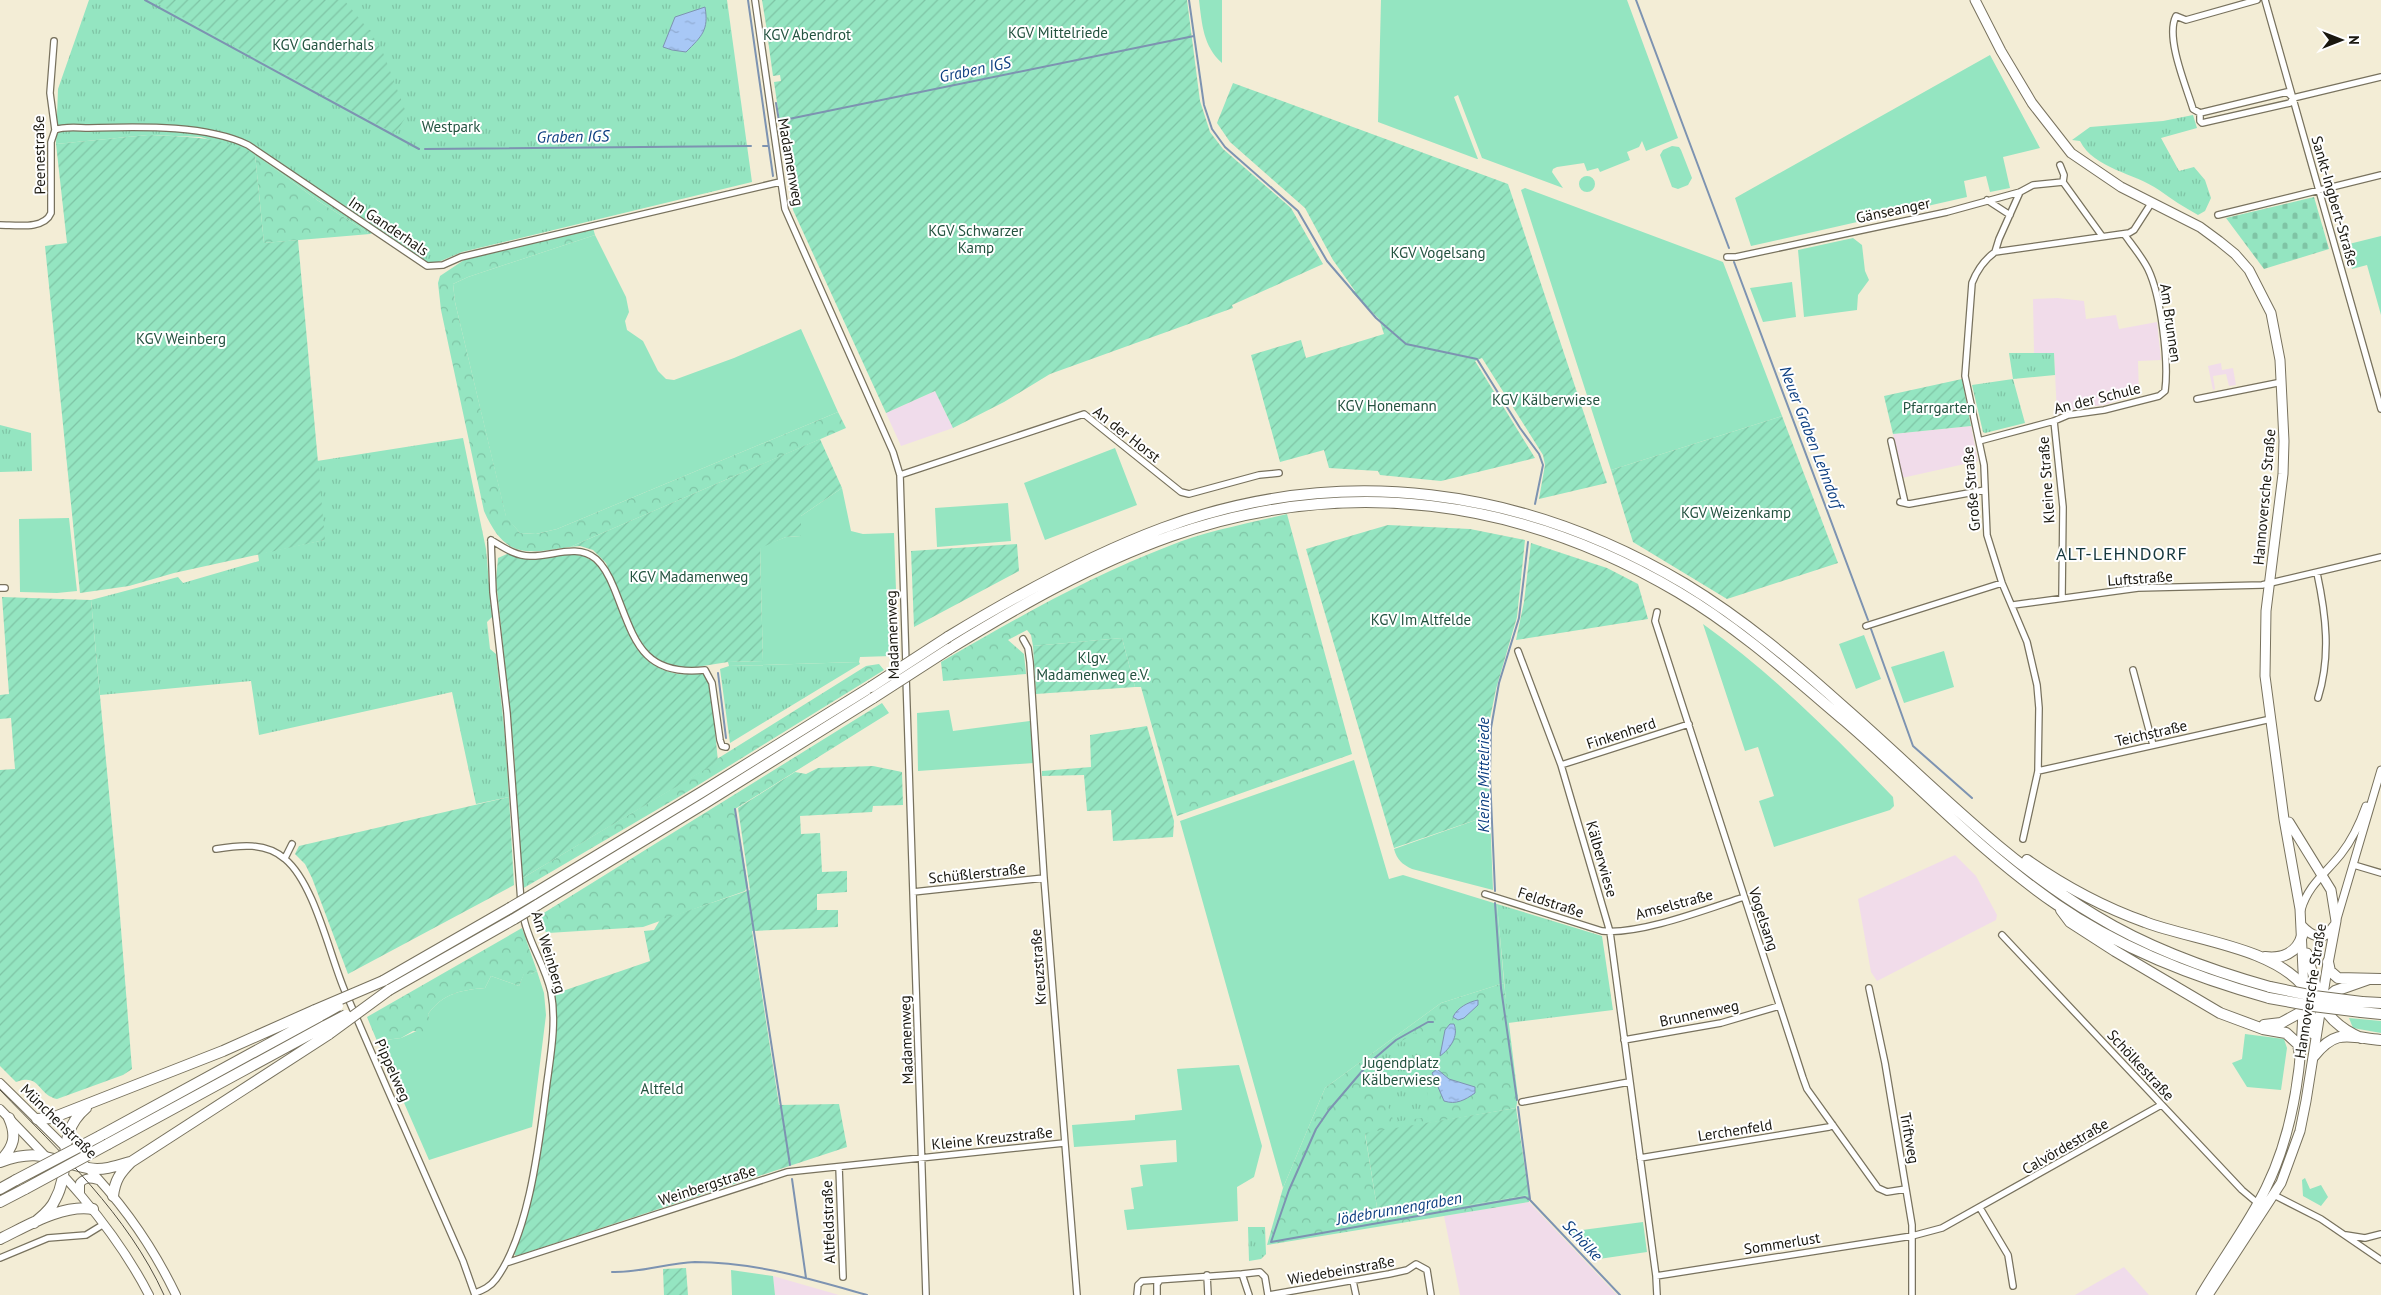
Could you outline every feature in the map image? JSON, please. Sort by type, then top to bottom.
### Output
[{"type":"highway","points":[[0,1189],[100,1136],[318,1013],[383,981],[510,908],[702,792],[948,637],[1044,582],[1128,541],[1200,516],[1275,498],[1300,495],[1404,492],[1483,503],[1547,519],[1626,552],[1687,586],[1772,646],[1845,707],[1985,834],[2059,892],[2115,927],[2200,966],[2313,1006],[2362,1007],[2381,1003]]},
{"type":"highway","points":[[113,1196],[115,1182],[120,1173],[131,1162],[327,1030],[389,990],[514,919],[705,803],[949,649],[1044,594],[1128,553],[1200,527],[1278,509],[1302,506],[1368,502],[1402,503],[1482,514],[1562,536],[1630,566],[1681,594],[1765,654],[1849,725],[1985,849],[2058,905],[2123,943],[2170,966],[2225,986],[2270,992]]},
{"type":"highway","points":[[1985,834],[1996,837],[2043,871],[2072,889],[2121,913],[2162,928],[2258,956],[2283,968],[2296,977],[2304,987]]},
{"type":"highway","points":[[2058,905],[2070,922],[2115,951],[2204,1004],[2246,1023],[2289,1034],[2298,1044],[2301,1052]]},
{"type":"highway","points":[[2258,956],[2276,958],[2288,954],[2296,948],[2302,939]]},
{"type":"highway","points":[[2327,965],[2336,977],[2381,979]]},
{"type":"highway","points":[[2361,1038],[2340,1026],[2325,1010],[2322,1003],[2338,989],[2369,979]]},
{"type":"highway","points":[[2362,1007],[2381,1014]]},
{"type":"highway","points":[[2246,1023],[2260,1025],[2281,1023],[2308,1010]]},
{"type":"highway","points":[[37,1119],[52,1118],[318,1013]]},
{"type":"highway","points":[[0,1202],[327,1030]]},
{"type":"highway","points":[[2314,1056],[2333,1038],[2345,1036],[2381,1040]]},
{"type":"highway","points":[[34,1223],[55,1202],[63,1175],[65,1146],[69,1132],[77,1116],[94,1102]]},
{"type":"highway","points":[[0,1162],[14,1142],[15,1133],[9,1118]]},
{"type":"highway","points":[[0,1162],[25,1155],[44,1156],[88,1168],[99,1169],[131,1162]]},
{"type":"highway","points":[[0,1239],[34,1223],[75,1208],[93,1209]]},
{"type":"main road","name":"Hannoversche Straße","points":[[1975,0],[2001,51],[2032,103],[2071,154],[2121,187],[2200,226],[2235,254],[2249,270],[2271,313],[2282,382],[2284,418],[2283,474],[2269,584],[2264,650],[2271,719],[2300,912],[2304,987],[2308,1010],[2288,1126],[2269,1193]]},
{"type":"main road","name":"Hannoversche Straße","points":[[2269,1193],[2286,1172],[2300,1131],[2314,1056],[2327,965],[2336,923],[2333,894],[2291,828],[2282,798]]},
{"type":"main road","points":[[2301,925],[2311,935],[2320,937],[2329,934],[2336,923]]},
{"type":"main road","points":[[2302,939],[2316,992],[2322,1003],[2308,1010]]},
{"type":"main road","points":[[2314,1056],[2308,1010],[2327,965]]},
{"type":"main road","name":"Münchenstraße","points":[[0,1083],[88,1168],[113,1196],[151,1249],[176,1295]]},
{"type":"main road","points":[[0,1109],[93,1209],[128,1259],[148,1295]]},
{"type":"main road","name":"Münchenstraße","points":[[80,1194],[80,1183],[83,1180],[87,1178],[98,1180]]},
{"type":"main road","points":[[2208,1295],[2269,1193]]},
{"type":"main road","points":[[2201,1295],[2261,1206]]},
{"type":"street","name":"Madamenweg","points":[[755,0],[785,209],[893,452],[900,475],[926,1295]]},
{"type":"street","points":[[2256,0],[2186,20],[2176,16],[2172,24],[2173,40],[2193,109],[2200,113],[2287,92],[2293,98]]},
{"type":"street","name":"Sankt-Ingbert-Straße","points":[[2265,0],[2381,409]]},
{"type":"street","name":"Peenestraße","points":[[0,225],[40,224],[50,216],[52,208],[51,142],[55,130],[50,93],[54,41]]},
{"type":"street","points":[[2200,113],[2199,116],[2202,123],[2290,103],[2293,98],[2381,77]]},
{"type":"street","name":"Im Ganderhals","points":[[55,130],[126,127],[197,132],[233,138],[248,145],[427,266],[443,265],[461,257],[780,182]]},
{"type":"street","points":[[2060,165],[2064,175],[2064,182],[2102,236]]},
{"type":"street","points":[[2218,215],[2381,175]]},
{"type":"street","name":"Gänseanger","points":[[1727,257],[1736,257],[1910,220],[2020,192],[2033,185],[2064,182]]},
{"type":"street","name":"Große Straße","points":[[2020,192],[1995,252],[1986,258],[1976,272],[1970,296],[1965,376],[1984,465],[1987,534],[2002,583],[2013,605],[2027,642],[2037,685],[2039,708],[2038,771],[2023,839]]},
{"type":"street","points":[[1987,200],[2010,215]]},
{"type":"street","points":[[1995,252],[2124,234],[2134,230],[2152,202]]},
{"type":"street","name":"Am Brunnen","points":[[2124,234],[2148,269],[2157,297],[2165,355],[2166,386],[2163,393]]},
{"type":"street","points":[[2196,399],[2282,382]]},
{"type":"street","name":"An der Schule","points":[[1979,441],[2054,421],[2068,415],[2104,410],[2163,393]]},
{"type":"street","name":"An der Horst","points":[[900,475],[1084,414],[1181,492],[1189,494],[1259,476],[1279,473]]},
{"type":"street","name":"Kleine Straße","points":[[2054,421],[2063,507],[2062,598]]},
{"type":"street","points":[[1891,441],[1902,502],[1909,504],[1985,490]]},
{"type":"street","name":"Am Weinberg","points":[[475,1294],[489,1287],[506,1264],[524,1210],[534,1172],[551,1053],[553,1015],[551,992],[545,972],[523,917],[507,713],[493,592],[491,540],[522,556],[576,551],[587,553],[596,559],[609,576],[629,630],[644,652],[669,669],[683,671],[705,670],[712,683],[720,740],[722,746],[726,747]]},
{"type":"street","name":"Luftstraße","points":[[2013,605],[2138,588],[2269,584],[2381,557]]},
{"type":"street","points":[[2317,573],[2326,627],[2325,677],[2318,698]]},
{"type":"street","points":[[1866,626],[2002,583]]},
{"type":"street","name":"Vogelsang","points":[[1657,612],[1655,621],[1807,1089],[1878,1188],[1887,1192],[1906,1189]]},
{"type":"street","name":"Kreuzstraße","points":[[1023,639],[1028,648],[1030,662],[1044,878],[1077,1295]]},
{"type":"street","name":"Kälberwiese","points":[[1518,651],[1561,765],[1610,932],[1657,1295]]},
{"type":"street","points":[[2133,670],[2153,745]]},
{"type":"street","name":"Teichstraße","points":[[2038,771],[2271,719]]},
{"type":"street","name":"Finkenherd","points":[[1561,765],[1689,724]]},
{"type":"street","points":[[2336,923],[2354,865],[2372,795],[2381,770]]},
{"type":"street","points":[[2300,912],[2307,892],[2342,853],[2357,828],[2372,795]]},
{"type":"street","points":[[2357,828],[2360,833],[2360,843]]},
{"type":"street","points":[[284,858],[292,844]]},
{"type":"street","name":"Pippelweg","points":[[216,849],[263,847],[284,858],[300,876],[343,988],[475,1294]]},
{"type":"street","points":[[2354,865],[2381,873]]},
{"type":"street","name":"Schüßlerstraße","points":[[913,892],[1044,878]]},
{"type":"street","name":"Feldstraße","points":[[1485,894],[1610,932]]},
{"type":"street","name":"Amselstraße","points":[[1610,932],[1669,920],[1744,897]]},
{"type":"street","name":"Schölkestraße","points":[[2002,936],[2249,1197],[2261,1206]]},
{"type":"street","name":"Triftweg","points":[[1869,988],[1906,1189],[1912,1236],[1912,1295]]},
{"type":"street","name":"Brunnenweg","points":[[1624,1040],[1706,1026],[1779,1006]]},
{"type":"street","points":[[1522,1102],[1629,1082]]},
{"type":"street","name":"Calvördestraße","points":[[1912,1236],[1953,1224],[2161,1104]]},
{"type":"street","name":"Lerchenfeld","points":[[1640,1158],[1833,1125]]},
{"type":"street","name":"Kleine Kreuzstraße","points":[[922,1158],[1064,1143]]},
{"type":"street","name":"Weinbergstraße","points":[[506,1264],[787,1172],[922,1158]]},
{"type":"street","name":"Altfeldstraße","points":[[839,1167],[843,1277]]},
{"type":"street","points":[[2269,1193],[2320,1219],[2381,1260]]},
{"type":"street","points":[[1980,1208],[2008,1255],[2013,1286]]},
{"type":"street","points":[[0,1258],[48,1238],[86,1235],[104,1224]]},
{"type":"street","points":[[2344,1235],[2365,1238],[2381,1234]]},
{"type":"street","name":"Sommerlust","points":[[1656,1276],[1912,1236]]},
{"type":"street","name":"Wiedebeinstraße","points":[[1137,1295],[1139,1282],[1260,1272],[1263,1274],[1268,1295],[1281,1294],[1407,1270],[1416,1264],[1427,1270],[1431,1295]]},
{"type":"street","points":[[1242,1274],[1250,1295]]},
{"type":"street","points":[[1207,1275],[1208,1295]]},
{"type":"street","points":[[1157,1295],[1157,1284],[1160,1280]]},
{"type":"street","points":[[1353,1281],[1356,1295]]},
{"type":"shaded area","points":[[2057,298],[2084,301],[2086,319],[2116,315],[2119,329],[2157,322],[2161,360],[2138,361],[2139,394],[2104,405],[2079,408],[2057,414],[2054,353],[2034,353],[2033,299]]},
{"type":"shaded area","points":[[2221,363],[2222,370],[2233,368],[2236,385],[2229,386],[2226,374],[2213,376],[2215,389],[2213,390],[2208,366]]},
{"type":"shaded area","points":[[935,391],[953,428],[901,446],[886,413]]},
{"type":"shaded area","points":[[1971,426],[1978,461],[1902,478],[1893,434]]},
{"type":"shaded area","points":[[1955,855],[1976,876],[1997,915],[1996,920],[1877,981],[1871,972],[1858,899]]},
{"type":"shaded area","points":[[1529,1202],[1617,1295],[1460,1295],[1444,1216]]},
{"type":"shaded area","points":[[2124,1267],[2149,1295],[2075,1295]]},
{"type":"shaded area","points":[[773,1276],[839,1295],[775,1295]]},
{"type":"green space","name":"Westpark","points":[[89,0],[727,0],[752,182],[462,252],[436,263],[427,262],[380,230],[370,234],[317,200],[255,154],[201,137],[148,135],[56,144],[58,89]]},
{"type":"green space","name":"KGV Ganderhals","points":[[151,0],[344,0],[368,29],[382,50],[407,115],[395,134]]},
{"type":"green space","name":"KGV Schwarzer Kamp","points":[[762,0],[1187,0],[1200,101],[1210,132],[1223,149],[1291,208],[1323,264],[1232,305],[1233,308],[1050,374],[1004,402],[953,428],[935,391],[886,413],[793,210],[774,82],[781,81],[780,75],[773,76],[768,40],[770,37],[768,37]]},
{"type":"green space","points":[[1199,0],[1222,0],[1222,63],[1211,49],[1204,34]]},
{"type":"green space","points":[[1381,0],[1627,0],[1678,138],[1646,151],[1642,141],[1639,147],[1627,152],[1630,160],[1600,172],[1598,168],[1587,171],[1584,163],[1557,167],[1552,172],[1563,188],[1482,158],[1458,95],[1454,97],[1478,159],[1378,122]]},
{"type":"green space","points":[[1990,55],[2040,148],[2003,157],[2010,188],[1990,192],[1986,176],[1964,181],[1967,197],[1751,246],[1735,198]]},
{"type":"green space","points":[[1233,83],[1508,184],[1607,483],[1539,499],[1545,465],[1543,455],[1482,358],[1475,361],[1535,458],[1441,481],[1380,475],[1378,471],[1329,468],[1324,450],[1280,462],[1251,355],[1301,340],[1306,358],[1384,334],[1379,319],[1352,292],[1355,291],[1333,260],[1305,208],[1230,142],[1217,123]]},
{"type":"green space","points":[[2193,115],[2197,128],[2161,138],[2179,171],[2194,167],[2205,180],[2211,198],[2205,211],[2198,215],[2149,184],[2105,164],[2086,150],[2080,141],[2072,140],[2090,127],[2163,121]]},
{"type":"green space","name":"KGV Weinberg","points":[[148,135],[203,138],[242,148],[255,154],[264,243],[298,240],[325,540],[174,573],[129,586],[80,593],[45,246],[67,243],[56,144]]},
{"type":"green space","points":[[1672,146],[1679,147],[1681,150],[1692,178],[1688,185],[1678,189],[1672,187],[1660,155],[1663,150]]},
{"type":"green space","points":[[255,154],[317,200],[370,234],[264,243]]},
{"type":"green space","points":[[1584,176],[1590,176],[1595,181],[1593,190],[1584,192],[1579,187],[1579,181]]},
{"type":"green space","points":[[1525,188],[1723,262],[1782,416],[1611,470],[1521,190]]},
{"type":"green space","points":[[2314,197],[2329,249],[2264,269],[2226,218]]},
{"type":"green space","points":[[593,228],[595,235],[468,277],[453,284],[455,302],[506,516],[520,533],[536,534],[557,529],[838,412],[846,428],[570,547],[540,551],[518,549],[508,545],[500,537],[484,511],[441,310],[438,283],[440,276],[467,258]]},
{"type":"green space","points":[[595,235],[626,297],[629,312],[625,321],[627,330],[643,341],[658,371],[666,379],[674,380],[734,358],[801,329],[838,412],[557,529],[536,534],[520,533],[506,517],[455,302],[453,284],[468,277]]},
{"type":"green space","points":[[2381,236],[2381,315],[2367,265],[2352,269],[2345,245]]},
{"type":"green space","points":[[1853,238],[1862,245],[1865,271],[1869,280],[1858,295],[1857,310],[1804,317],[1798,250]]},
{"type":"green space","points":[[1792,282],[1796,317],[1763,322],[1750,288]]},
{"type":"green space","points":[[2009,353],[2054,353],[2055,375],[2013,379]]},
{"type":"green space","name":"Pfarrgarten","points":[[1962,379],[1971,426],[1893,434],[1884,396]]},
{"type":"green space","points":[[2013,379],[2025,423],[1983,432],[1972,385]]},
{"type":"green space","name":"KGV Weizenkamp","points":[[1782,416],[1838,563],[1727,599],[1633,542],[1611,470]]},
{"type":"green space","points":[[0,425],[31,433],[32,471],[0,472]]},
{"type":"green space","points":[[463,438],[486,549],[492,617],[487,622],[490,649],[496,654],[505,736],[509,797],[476,804],[452,692],[259,735],[251,681],[100,695],[91,600],[178,577],[183,583],[259,561],[258,554],[324,540],[317,461]]},
{"type":"green space","name":"KGV Madamenweg","points":[[820,439],[842,488],[801,516],[801,536],[786,537],[760,548],[763,661],[728,662],[690,668],[670,666],[659,661],[639,643],[606,563],[593,550],[580,546],[570,547]]},
{"type":"green space","points":[[1115,448],[1137,505],[1045,540],[1024,483]]},
{"type":"green space","points":[[842,488],[851,531],[863,534],[894,533],[898,647],[891,656],[860,657],[859,662],[729,666],[728,662],[763,661],[760,547],[786,537],[801,536],[801,516]]},
{"type":"green space","points":[[1008,503],[1011,541],[937,547],[935,508]]},
{"type":"green space","points":[[1287,514],[1352,754],[1177,816],[1141,687],[1135,687],[1122,638],[1033,646],[1031,635],[1027,630],[1008,640],[1024,654],[1026,674],[943,681],[941,662],[1081,585],[1139,558],[1183,541]]},
{"type":"green space","points":[[69,518],[77,591],[57,593],[20,592],[19,519]]},
{"type":"green space","name":"KGV Im Altfelde","points":[[1388,525],[1470,529],[1525,540],[1517,617],[1496,689],[1487,733],[1490,815],[1394,848],[1306,549]]},
{"type":"green space","points":[[1531,543],[1607,568],[1638,584],[1648,619],[1516,640],[1524,602]]},
{"type":"green space","points":[[1017,544],[1019,571],[914,627],[911,551]]},
{"type":"green space","points":[[507,554],[526,559],[536,559],[571,554],[589,559],[597,565],[603,572],[625,625],[638,650],[659,668],[677,674],[704,673],[711,689],[718,762],[521,879],[514,752],[496,580],[498,558]]},
{"type":"green space","points":[[2,597],[91,600],[117,878],[132,1069],[123,1075],[57,1099],[51,1097],[35,1082],[24,1080],[16,1082],[0,1066],[0,770],[15,769],[11,718],[0,719],[0,695],[9,694]]},
{"type":"green space","points":[[1703,624],[1729,643],[1802,706],[1893,797],[1894,806],[1890,810],[1774,847],[1759,801],[1774,796],[1758,747],[1745,751]]},
{"type":"green space","points":[[1864,635],[1881,679],[1856,689],[1839,644]]},
{"type":"green space","name":"Klgv. Madamenweg e.V.","points":[[1122,638],[1135,687],[1036,694],[1033,646]]},
{"type":"green space","points":[[1944,651],[1954,687],[1904,703],[1891,667]]},
{"type":"green space","points":[[859,662],[860,664],[730,743],[720,669],[729,666]]},
{"type":"green space","points":[[879,664],[884,670],[687,792],[522,889],[521,879],[717,762],[717,759],[866,666]]},
{"type":"green space","points":[[882,703],[889,713],[735,809],[748,886],[745,891],[643,927],[548,933],[540,928],[534,919]]},
{"type":"green space","points":[[949,710],[953,731],[1030,721],[1034,763],[918,771],[917,713]]},
{"type":"green space","points":[[1147,726],[1174,821],[1173,837],[1113,841],[1111,810],[1087,811],[1084,775],[1042,776],[1042,771],[1091,767],[1090,735]]},
{"type":"green space","points":[[1354,760],[1389,879],[1403,875],[1497,904],[1504,983],[1441,1003],[1325,1088],[1283,1188],[1180,821]]},
{"type":"green space","name":"Altfeld","points":[[873,766],[902,772],[903,805],[873,806],[872,812],[800,816],[801,834],[820,833],[822,872],[847,871],[847,892],[817,894],[817,910],[838,910],[838,927],[752,931],[779,1105],[839,1104],[847,1147],[516,1256],[513,1253],[538,1171],[553,1053],[554,994],[650,961],[644,931],[654,930],[660,920],[750,890],[738,808],[795,772],[806,774],[818,768]]},
{"type":"green space","points":[[509,797],[514,885],[348,974],[312,878],[305,864],[295,854],[299,846]]},
{"type":"green space","points":[[1490,815],[1493,890],[1412,869],[1400,861],[1395,853],[1394,849]]},
{"type":"green space","points":[[1497,904],[1602,936],[1613,1010],[1508,1023]]},
{"type":"green space","points":[[522,928],[537,971],[531,974],[524,974],[519,986],[491,976],[485,988],[454,994],[440,1001],[428,1014],[431,1025],[427,1032],[413,1031],[401,1038],[377,1041],[367,1017]]},
{"type":"green space","points":[[537,971],[544,993],[546,1015],[532,1127],[429,1160],[377,1041],[401,1038],[430,1025],[428,1014],[440,1001],[454,994],[485,988],[491,976],[519,986],[524,973],[531,974]]},
{"type":"green space","points":[[1504,983],[1518,1098],[1516,1108],[1365,1134],[1379,1220],[1529,1195],[1529,1202],[1267,1245],[1283,1188],[1325,1088],[1441,1003]]},
{"type":"green space","points":[[2349,1018],[2381,1021],[2381,1033],[2353,1028]]},
{"type":"green space","name":"Jugendplatz Kälberwiese","points":[[1416,1032],[1426,1060],[1424,1076],[1427,1087],[1428,1117],[1394,1122],[1372,1065],[1392,1047]]},
{"type":"green space","points":[[2245,1034],[2284,1039],[2287,1048],[2281,1090],[2247,1087],[2232,1063],[2242,1059]]},
{"type":"green space","points":[[1239,1065],[1262,1146],[1254,1177],[1237,1187],[1238,1221],[1127,1230],[1124,1210],[1134,1209],[1131,1188],[1143,1186],[1140,1165],[1177,1162],[1176,1140],[1074,1147],[1072,1125],[1135,1120],[1135,1115],[1182,1110],[1177,1069]]},
{"type":"green space","points":[[1516,1108],[1529,1195],[1379,1220],[1365,1133]]},
{"type":"green space","points":[[2305,1178],[2310,1189],[2321,1185],[2328,1197],[2321,1206],[2303,1196],[2302,1180]]},
{"type":"green space","points":[[1643,1222],[1647,1252],[1592,1260],[1567,1232]]},
{"type":"green space","points":[[1248,1227],[1265,1227],[1266,1254],[1261,1259],[1249,1261]]},
{"type":"green space","points":[[686,1268],[688,1295],[664,1295],[663,1269]]},
{"type":"green space","points":[[731,1270],[773,1276],[775,1295],[732,1295]]},
{"type":"water","points":[[705,7],[706,21],[703,32],[686,52],[663,47],[675,17]]},
{"type":"water","points":[[1478,1000],[1478,1005],[1464,1018],[1458,1020],[1453,1017],[1463,1006]]},
{"type":"water","points":[[1450,1024],[1454,1024],[1454,1038],[1447,1050],[1440,1056],[1445,1030]]},
{"type":"water","points":[[1437,1069],[1449,1079],[1475,1087],[1475,1093],[1460,1101],[1444,1101],[1432,1073]]},
{"type":"waterway","name":"Graben IGS","points":[[145,0],[419,149]]},
{"type":"waterway","points":[[748,0],[773,176]]},
{"type":"waterway","name":"Kleine Mittelriede","points":[[1189,0],[1204,105],[1212,129],[1225,147],[1298,211],[1327,261],[1376,318],[1406,344],[1477,359],[1520,428],[1539,454],[1543,465],[1535,504]]},
{"type":"waterway","name":"Neuer Graben Lehndorf","points":[[1636,0],[1729,248]]},
{"type":"waterway","name":"Graben IGS","points":[[776,103],[779,121],[1194,36]]},
{"type":"waterway","name":"Graben IGS","points":[[425,149],[751,146]]},
{"type":"waterway","name":"Graben IGS","points":[[763,146],[768,146]]},
{"type":"waterway","name":"Neuer Graben Lehndorf","points":[[1734,262],[1868,620]]},
{"type":"waterway","name":"Kleine Mittelriede","points":[[1495,891],[1490,776],[1491,728],[1499,683],[1519,618],[1528,542]]},
{"type":"waterway","name":"Neuer Graben Lehndorf","points":[[1871,629],[1913,746],[1972,798]]},
{"type":"waterway","points":[[718,673],[726,738]]},
{"type":"waterway","points":[[735,809],[790,1165]]},
{"type":"waterway","name":"Kleine Mittelriede","points":[[1495,903],[1501,988],[1517,1100]]},
{"type":"waterway","points":[[1433,1022],[1428,1022],[1396,1040],[1369,1063],[1329,1110],[1316,1129],[1289,1190],[1271,1242],[1525,1197],[1530,1200]]},
{"type":"waterway","name":"Kleine Mittelriede","points":[[1518,1107],[1530,1199]]},
{"type":"waterway","points":[[792,1179],[806,1278]]},
{"type":"waterway","name":"Schölke","points":[[1530,1200],[1620,1295]]},
{"type":"waterway","name":"Jödebrunnengraben","points":[[612,1272],[633,1271],[695,1262],[717,1263],[782,1272],[867,1295]]},
{"type":"tram line","points":[[0,1090],[69,1161],[112,1211],[132,1238],[164,1295]]},
{"type":"district","name":"ALT-LEHNDORF","points":[[2122,553]]},
{"type":"park label","name":"KGV Mittelriede","points":[[1058,32]]},
{"type":"park label","name":"KGV Abendrot","points":[[807,34]]},
{"type":"park label","name":"KGV Vogelsang","points":[[1438,252]]},
{"type":"park label","name":"KGV Kälberwiese","points":[[1546,399]]},
{"type":"park label","name":"KGV Honemann","points":[[1387,405]]}]
